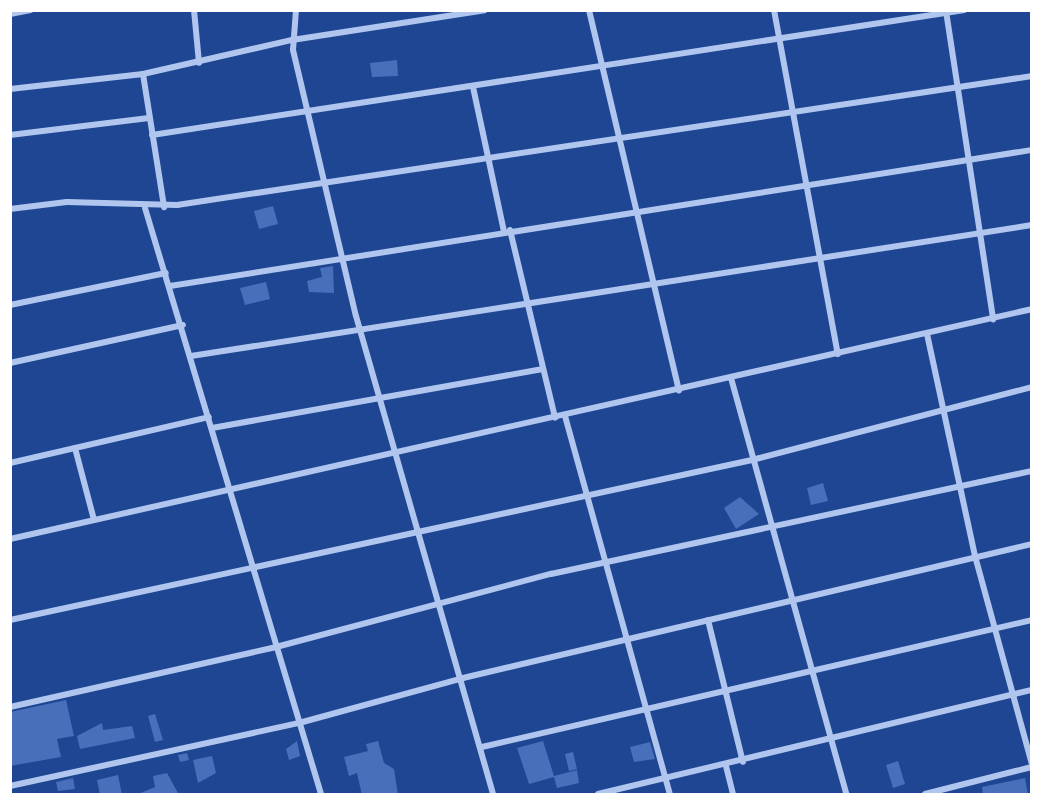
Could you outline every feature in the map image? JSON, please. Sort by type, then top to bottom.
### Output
[{"type":"street","points":[[10,14],[31,10]]},
{"type":"street","points":[[194,10],[199,63]]},
{"type":"street","points":[[296,10],[292,40],[306,112],[341,256],[360,330],[463,678],[493,795]]},
{"type":"street","points":[[10,89],[143,74],[292,40],[485,10]]},
{"type":"street","points":[[590,10],[656,281],[679,390]]},
{"type":"street","points":[[774,10],[803,186],[838,354]]},
{"type":"street","points":[[152,135],[604,68],[964,10]]},
{"type":"street","points":[[946,12],[961,87],[984,234],[993,319]]},
{"type":"street","points":[[143,74],[164,207]]},
{"type":"street","points":[[10,209],[67,202],[145,208],[164,207],[488,159],[790,110],[1032,76]]},
{"type":"street","points":[[473,87],[488,159],[527,302],[555,418]]},
{"type":"street","points":[[10,135],[149,118]]},
{"type":"street","points":[[170,286],[341,256],[638,209],[1032,150]]},
{"type":"street","points":[[145,208],[183,325],[321,795]]},
{"type":"street","points":[[191,356],[656,281],[818,259],[1032,225]]},
{"type":"street","points":[[10,304],[166,273]]},
{"type":"street","points":[[10,539],[229,488],[398,454],[1032,309]]},
{"type":"street","points":[[10,363],[183,325]]},
{"type":"street","points":[[925,795],[1032,765],[975,556],[927,334]]},
{"type":"street","points":[[212,428],[543,369]]},
{"type":"street","points":[[730,378],[814,672],[846,795]]},
{"type":"street","points":[[10,620],[586,493],[752,460],[1032,387]]},
{"type":"street","points":[[565,416],[670,795]]},
{"type":"street","points":[[10,463],[209,417]]},
{"type":"street","points":[[75,448],[93,520]]},
{"type":"street","points":[[10,707],[276,647],[441,602],[606,562],[774,529],[1032,471]]},
{"type":"street","points":[[10,786],[299,723],[463,678],[1032,544]]},
{"type":"street","points":[[708,620],[743,762]]},
{"type":"street","points":[[482,747],[726,693],[1032,620]]},
{"type":"street","points":[[598,795],[832,742],[1032,690]]},
{"type":"street","points":[[726,766],[733,795]]},
{"type":"building","points":[[397,60],[398,76],[372,77],[370,63]]},
{"type":"building","points":[[273,206],[278,224],[259,229],[254,211]]},
{"type":"building","points":[[333,266],[334,293],[309,292],[307,281],[322,277],[320,268]]},
{"type":"building","points":[[266,282],[270,299],[245,305],[240,288]]},
{"type":"building","points":[[823,483],[828,501],[811,505],[807,488]]},
{"type":"building","points":[[740,497],[759,514],[736,529],[724,508]]},
{"type":"building","points":[[66,700],[74,736],[57,739],[61,757],[10,766],[10,712]]},
{"type":"building","points":[[155,714],[163,740],[155,742],[148,716]]},
{"type":"building","points":[[102,723],[103,730],[132,726],[135,738],[80,749],[77,736]]},
{"type":"building","points":[[297,741],[300,756],[289,760],[286,749]]},
{"type":"building","points":[[378,741],[384,763],[394,769],[398,795],[362,795],[357,773],[349,776],[344,757],[368,751],[366,744]]},
{"type":"building","points":[[543,741],[554,776],[577,770],[579,783],[557,788],[554,777],[529,784],[517,748]]},
{"type":"building","points":[[650,742],[655,759],[634,762],[630,747]]},
{"type":"building","points":[[573,752],[577,769],[569,771],[565,754]]},
{"type":"building","points":[[187,753],[189,760],[180,762],[178,755]]},
{"type":"building","points":[[212,756],[216,773],[198,783],[193,760]]},
{"type":"building","points":[[898,761],[905,784],[893,788],[886,765]]},
{"type":"building","points":[[167,773],[179,795],[136,795],[155,787],[153,776]]},
{"type":"building","points":[[118,775],[122,795],[100,795],[97,780]]},
{"type":"building","points":[[73,778],[75,789],[58,791],[56,782]]},
{"type":"building","points":[[1025,778],[1028,795],[983,795],[982,787]]}]
